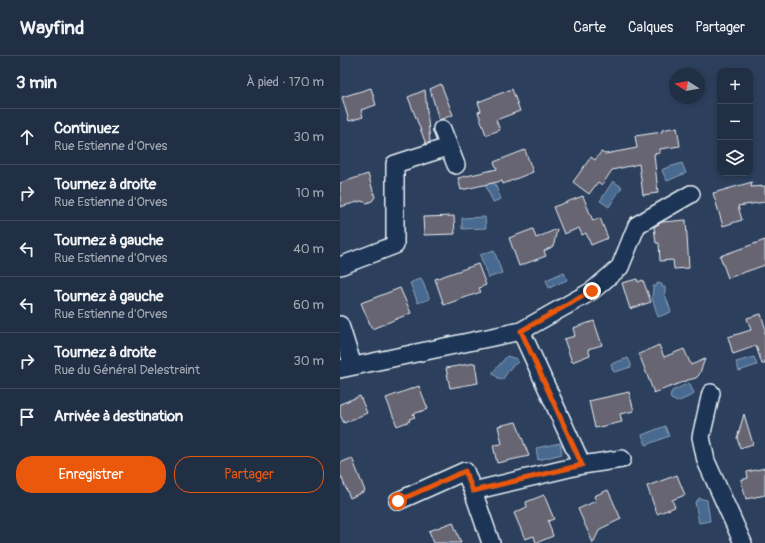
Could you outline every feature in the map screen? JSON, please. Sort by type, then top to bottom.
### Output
[{"type":"street","points":[[442,130],[456,166]]},
{"type":"street","points":[[340,266],[395,244],[395,164],[448,147]]},
{"type":"street","points":[[340,325],[347,367],[521,331],[592,291],[620,267],[637,225],[691,194]]},
{"type":"street","points":[[521,331],[582,465]]},
{"type":"street","points":[[711,393],[701,437],[706,461],[743,543]]},
{"type":"street","points":[[473,491],[582,465],[622,459]]},
{"type":"street","points":[[398,501],[465,471],[491,543]]},
{"type":"water","points":[[682,163],[686,173],[667,181],[662,171],[663,169]]},
{"type":"water","points":[[613,181],[622,187],[609,207],[600,201]]},
{"type":"water","points":[[490,182],[495,184],[501,199],[493,202],[486,187]]},
{"type":"water","points":[[485,217],[486,228],[462,229],[462,218]]},
{"type":"water","points":[[494,250],[502,273],[488,278],[480,255]]},
{"type":"water","points":[[564,272],[567,280],[549,288],[546,280]]},
{"type":"water","points":[[421,278],[430,299],[418,303],[410,283]]},
{"type":"water","points":[[657,283],[662,284],[662,287],[665,287],[665,294],[671,312],[658,317],[652,298],[653,286],[657,286]]},
{"type":"water","points":[[507,356],[517,359],[518,362],[511,367],[501,380],[493,374],[493,372]]},
{"type":"water","points":[[754,357],[757,365],[739,371],[736,362]]},
{"type":"water","points":[[628,358],[631,367],[615,372],[613,371],[611,364]]},
{"type":"water","points":[[689,383],[694,393],[693,395],[677,402],[671,399],[670,395],[672,391]]},
{"type":"water","points":[[665,426],[669,436],[646,445],[642,435]]},
{"type":"water","points":[[560,443],[562,454],[538,460],[536,448]]},
{"type":"water","points":[[699,498],[707,500],[710,521],[699,523],[695,502]]},
{"type":"building","points":[[441,84],[453,115],[439,120],[430,89]]},
{"type":"building","points":[[371,88],[376,105],[361,110],[363,117],[349,121],[342,97]]},
{"type":"building","points":[[512,89],[520,111],[496,120],[500,130],[486,135],[478,112],[481,111],[478,102]]},
{"type":"building","points":[[425,90],[430,142],[426,144],[408,97]]},
{"type":"building","points":[[677,127],[680,146],[660,149],[660,153],[654,154],[658,193],[643,195],[639,164],[612,170],[602,185],[598,182],[589,194],[573,182],[591,157],[595,160],[601,152],[605,154],[637,148],[635,136],[662,132],[662,130]]},
{"type":"building","points":[[525,150],[533,172],[503,184],[502,181],[461,190],[458,178],[497,169],[494,162]]},
{"type":"building","points":[[368,174],[375,197],[372,201],[367,203],[361,201],[340,207],[340,183]]},
{"type":"building","points":[[752,182],[751,187],[765,186],[765,202],[738,206],[742,220],[723,226],[713,193]]},
{"type":"building","points":[[583,196],[593,221],[600,218],[608,238],[591,245],[586,233],[582,235],[579,228],[564,234],[553,207]]},
{"type":"building","points":[[454,216],[455,234],[424,235],[423,217]]},
{"type":"building","points":[[686,220],[689,268],[674,269],[673,260],[660,261],[659,243],[656,243],[654,227],[662,222]]},
{"type":"building","points":[[533,229],[536,238],[557,229],[554,244],[552,247],[544,251],[546,256],[519,266],[509,238]]},
{"type":"building","points":[[765,240],[765,265],[728,278],[720,256]]},
{"type":"building","points":[[478,264],[486,285],[479,288],[481,292],[444,305],[435,279]]},
{"type":"building","points":[[637,279],[638,282],[643,280],[651,302],[630,309],[622,283]]},
{"type":"building","points":[[400,288],[411,313],[372,329],[361,303]]},
{"type":"building","points":[[761,314],[765,327],[765,364],[762,364],[756,346],[733,354],[728,337],[751,330],[747,318]]},
{"type":"building","points":[[594,321],[602,345],[588,349],[590,355],[572,362],[564,339],[575,336],[573,328]]},
{"type":"building","points":[[659,345],[664,357],[684,349],[691,365],[705,359],[699,375],[696,378],[654,393],[639,354]]},
{"type":"building","points":[[475,363],[478,383],[450,388],[446,368]]},
{"type":"building","points":[[419,386],[428,409],[413,414],[415,417],[409,419],[410,421],[397,426],[386,398]]},
{"type":"building","points":[[629,392],[634,411],[620,414],[622,422],[595,428],[589,401]]},
{"type":"building","points":[[360,396],[367,413],[344,423],[340,415],[340,404]]},
{"type":"building","points":[[744,414],[753,444],[740,448],[737,438]]},
{"type":"building","points":[[516,422],[529,456],[497,463],[493,445],[502,444],[498,426]]},
{"type":"building","points":[[352,458],[365,491],[350,498],[340,474],[340,463]]},
{"type":"building","points":[[765,468],[765,495],[746,499],[741,480],[748,478],[747,472]]},
{"type":"building","points":[[677,475],[685,495],[672,500],[675,507],[657,514],[647,486]]},
{"type":"building","points":[[608,490],[621,519],[600,529],[593,543],[578,509],[596,501],[594,496]]},
{"type":"building","points":[[544,495],[554,519],[548,521],[553,536],[536,543],[534,536],[525,539],[514,513],[527,507],[526,502]]},
{"type":"building","points":[[453,522],[461,543],[434,543],[429,531]]},
{"type":"route","points":[[398,501],[465,471],[473,491],[582,465],[521,331],[592,291]]}]
